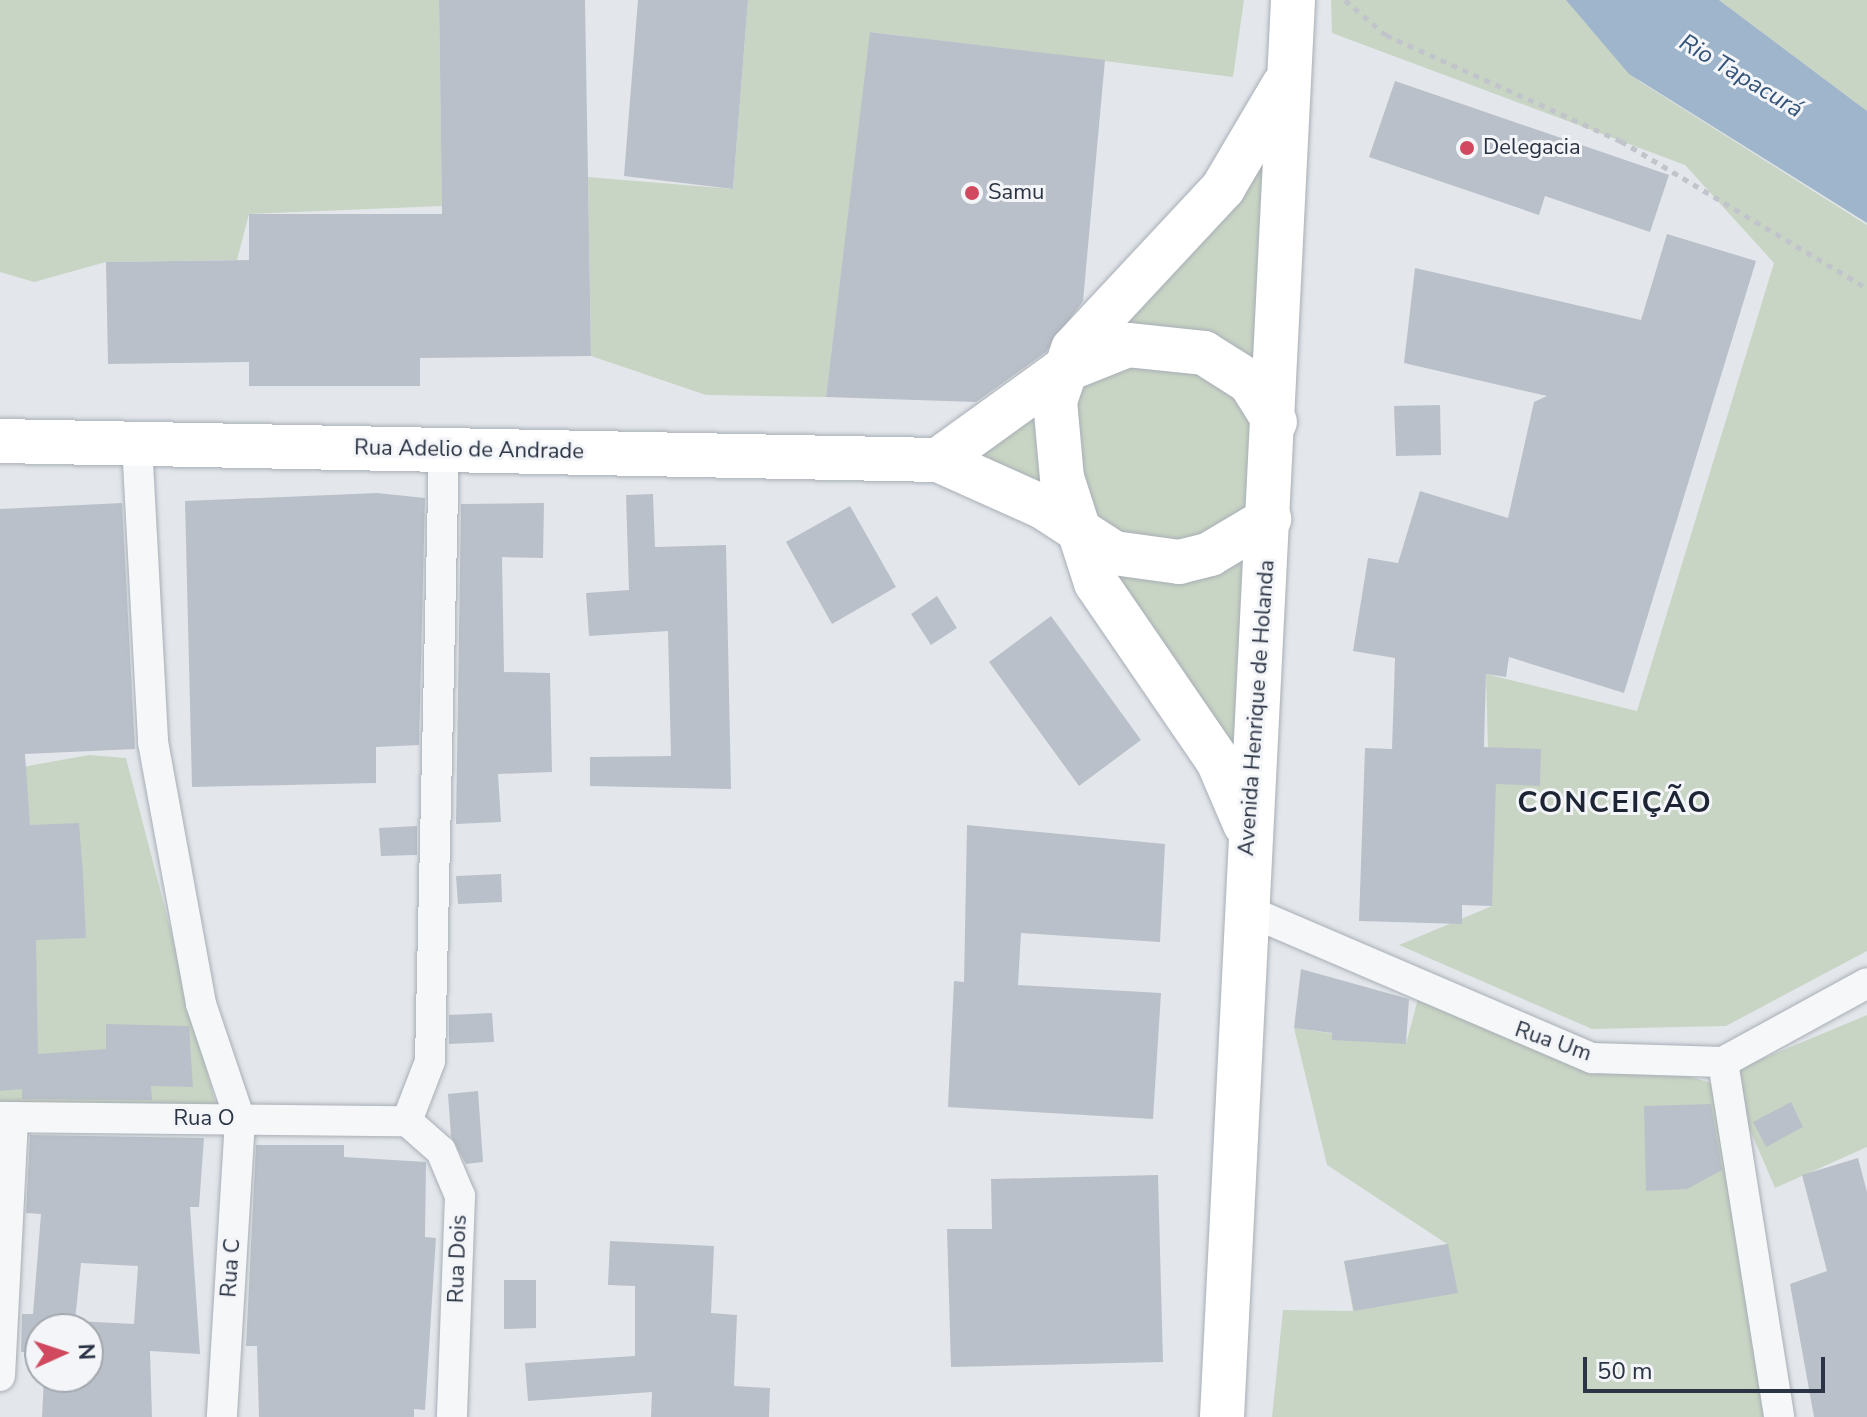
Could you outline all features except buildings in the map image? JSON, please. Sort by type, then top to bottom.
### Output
[{"type":"main road","name":"Avenida Henrique de Holanda","points":[[1222,1417],[1247,829],[1275,422],[1287,81],[1293,0]]},
{"type":"main road","points":[[1247,829],[1218,761],[1113,614],[1076,530],[1055,424],[1060,372],[1084,336],[1161,262],[1223,188],[1287,81]]},
{"type":"main road","points":[[1269,519],[1210,554],[1179,562],[1114,553],[1076,530],[938,460],[1060,372],[1116,346],[1204,353],[1250,382],[1275,422]]},
{"type":"main road","name":"Rua Adelio de Andrade","points":[[0,441],[938,460]]},
{"type":"street","points":[[137,444],[153,742],[201,1004],[240,1120]]},
{"type":"street","points":[[407,1121],[430,1061],[432,1029],[444,450]]},
{"type":"street","name":"Rua Um","points":[[1244,909],[1545,1044],[1592,1058],[1723,1062]]},
{"type":"street","points":[[1779,1417],[1723,1062],[1867,983]]},
{"type":"street","points":[[0,1376],[6,1117]]},
{"type":"street","name":"Rua O","points":[[6,1117],[407,1121]]},
{"type":"street","name":"Rua C","points":[[222,1417],[240,1120]]},
{"type":"street","name":"Rua Dois","points":[[407,1121],[441,1151],[460,1196],[452,1417]]},
{"type":"path","points":[[1345,0],[1386,35],[1621,141],[1867,288]]},
{"type":"green space","points":[[0,0],[439,0],[442,206],[249,214],[237,260],[106,262],[34,282],[0,272]]},
{"type":"green space","points":[[748,0],[1244,0],[1233,77],[871,32],[826,397],[706,395],[591,356],[588,177],[733,189]]},
{"type":"green space","points":[[1331,0],[1569,0],[1639,81],[1867,225],[1867,951],[1726,1026],[1592,1029],[1399,945],[1492,906],[1486,674],[1637,711],[1774,263],[1685,165],[1332,33]]},
{"type":"green space","points":[[1719,0],[1867,0],[1867,111]]},
{"type":"green space","points":[[1277,124],[1267,398],[1219,344],[1092,349]]},
{"type":"green space","points":[[1165,356],[1248,397],[1262,486],[1233,534],[1195,553],[1078,524],[1066,447],[1080,380]]},
{"type":"green space","points":[[1049,388],[1064,520],[956,458]]},
{"type":"green space","points":[[1261,527],[1244,805],[1095,565]]},
{"type":"green space","points":[[89,755],[126,758],[216,1105],[0,1104],[0,771]]},
{"type":"green space","points":[[1419,995],[1714,1084],[1765,1417],[1272,1417],[1283,1310],[1353,1311],[1344,1261],[1447,1244],[1327,1165],[1294,1028],[1406,1044]]},
{"type":"green space","points":[[1867,1015],[1867,1147],[1775,1188],[1726,1074]]},
{"type":"water","name":"Rio Tapacurá","points":[[1566,0],[1719,0],[1867,111],[1867,223],[1629,74]]},
{"type":"place","name":"Delegacia","points":[[1467,148]]},
{"type":"place","name":"Samu","points":[[972,193]]},
{"type":"district","name":"CONCEIÇÃO","points":[[1615,803]]}]
